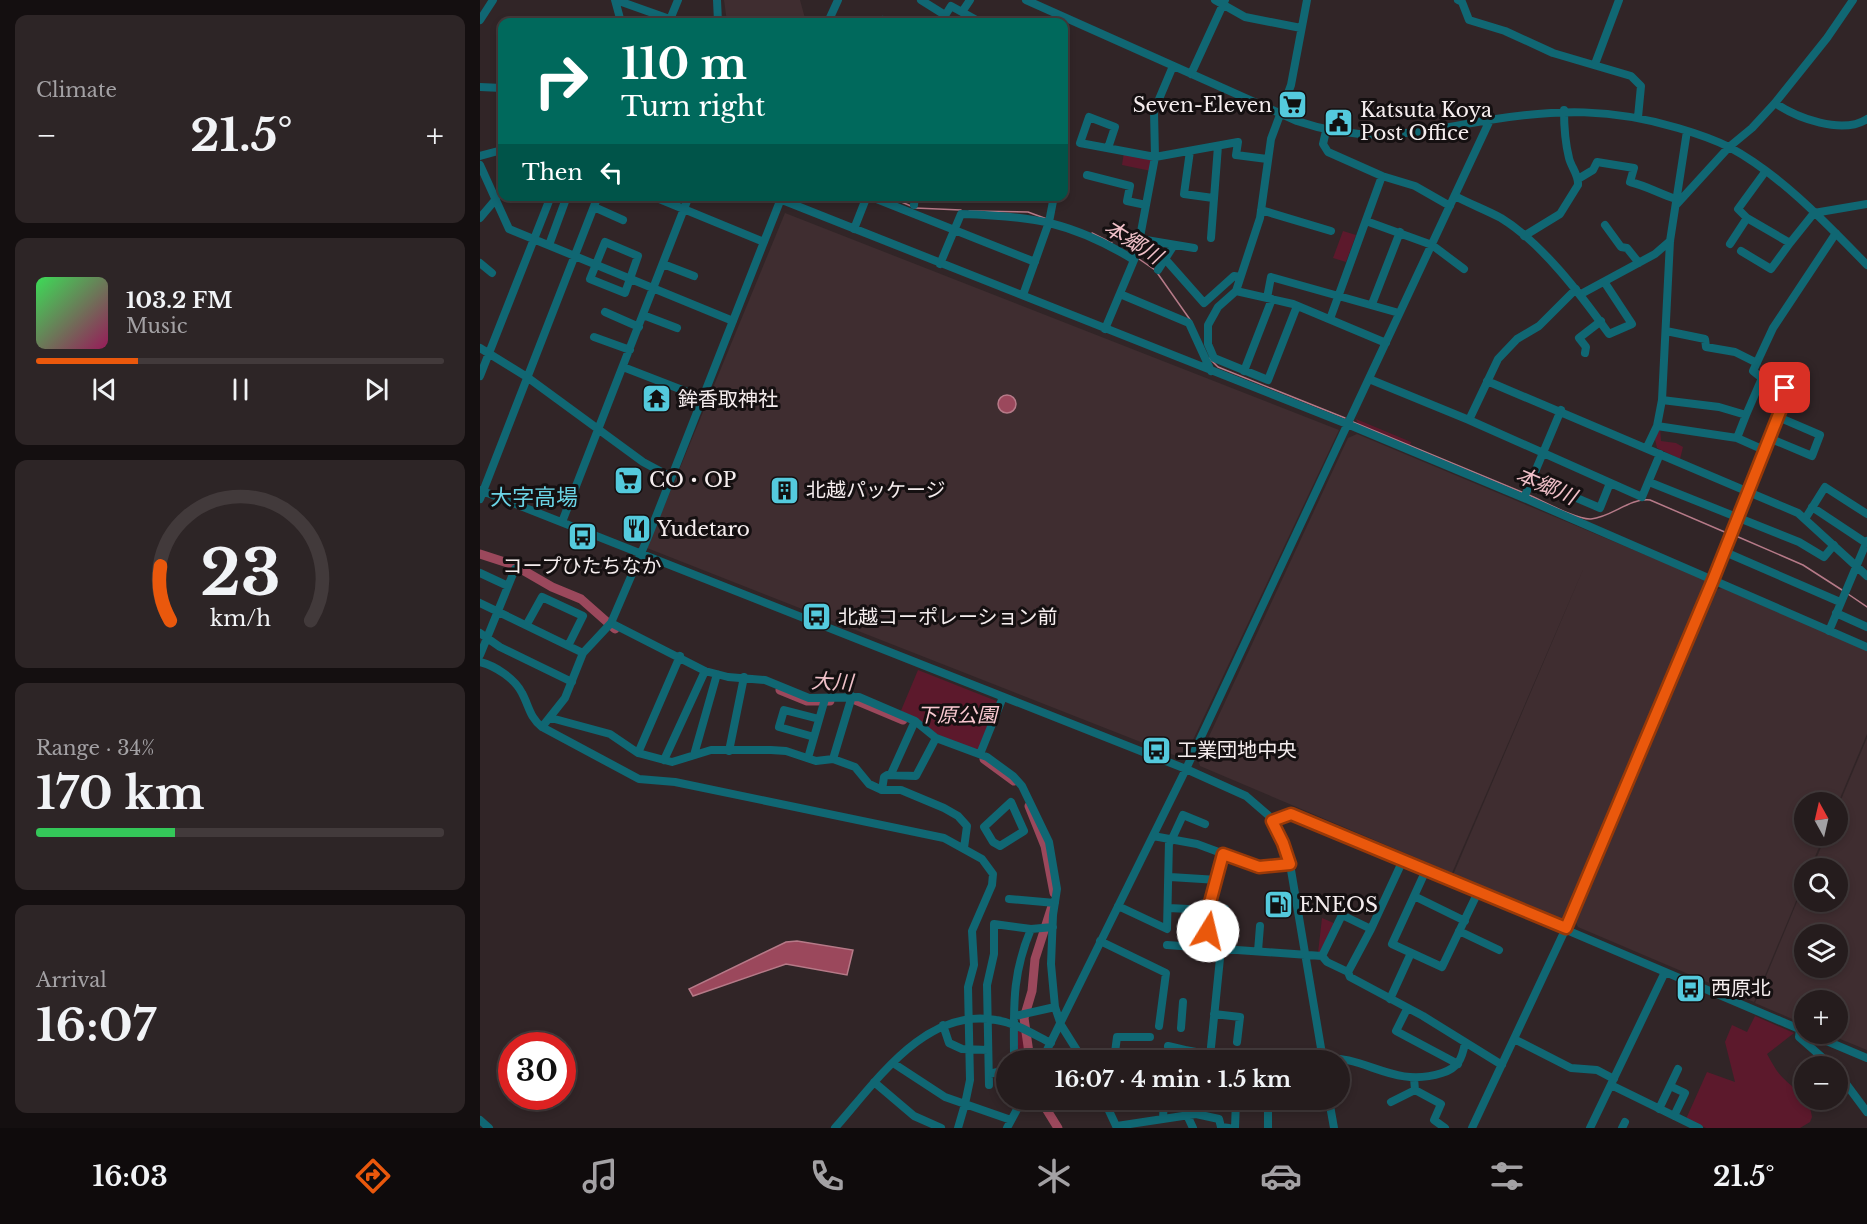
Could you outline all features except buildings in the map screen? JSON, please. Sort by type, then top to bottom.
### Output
[{"type":"street","points":[[480,20],[493,0]]},
{"type":"street","points":[[616,0],[664,18]]},
{"type":"street","points":[[616,0],[620,18]]},
{"type":"street","points":[[673,18],[678,0]]},
{"type":"street","points":[[717,0],[718,18]]},
{"type":"street","points":[[830,18],[838,0]]},
{"type":"street","points":[[921,0],[942,18]]},
{"type":"street","points":[[962,12],[970,0]]},
{"type":"street","points":[[1026,0],[1066,18]]},
{"type":"street","points":[[1215,0],[1245,17],[1300,28]]},
{"type":"street","points":[[1210,364],[1208,325],[1218,306],[1236,291],[1262,210],[1267,159],[1291,85],[1307,0]]},
{"type":"street","points":[[1595,64],[1619,0]]},
{"type":"street","points":[[1676,202],[1775,103],[1827,38],[1853,0]]},
{"type":"street","points":[[1461,1],[1469,20],[1505,31],[1553,53],[1631,76],[1639,83],[1638,117]]},
{"type":"street","points":[[1191,74],[1223,3]]},
{"type":"street","points":[[944,18],[951,6],[973,18]]},
{"type":"street","points":[[1068,19],[1280,114],[1326,131],[1351,135],[1388,135],[1564,111],[1638,117],[1687,131],[1729,147],[1765,172],[1814,213],[1867,264]]},
{"type":"street","points":[[1106,329],[1136,257],[1155,157],[1154,111],[1173,66]]},
{"type":"street","points":[[480,87],[498,88]]},
{"type":"street","points":[[1775,103],[1804,119],[1834,124],[1860,124],[1867,119]]},
{"type":"street","points":[[1524,236],[1560,214],[1575,194],[1578,179],[1569,160],[1564,131],[1564,111]]},
{"type":"street","points":[[1108,148],[1115,127],[1089,117],[1080,143],[1155,157],[1238,142],[1236,155],[1267,159]]},
{"type":"street","points":[[1047,1050],[1186,769],[1490,120]]},
{"type":"street","points":[[1326,131],[1323,144],[1328,152],[1382,176],[1415,186],[1450,206]]},
{"type":"street","points":[[1647,447],[1657,426],[1662,400],[1670,241],[1687,131]]},
{"type":"street","points":[[1211,238],[1218,146]]},
{"type":"street","points":[[480,156],[498,151]]},
{"type":"street","points":[[1190,152],[1184,194],[1213,198]]},
{"type":"street","points":[[1578,179],[1593,170],[1597,162],[1634,168],[1630,182],[1651,187],[1660,195],[1676,202]]},
{"type":"street","points":[[480,165],[509,229],[733,321]]},
{"type":"street","points":[[1765,172],[1738,209],[1747,218],[1790,243]]},
{"type":"street","points":[[1087,175],[1130,186],[1127,201],[1146,205]]},
{"type":"street","points":[[1330,320],[1382,176]]},
{"type":"street","points":[[1455,196],[1501,219],[1524,236],[1578,291],[1609,334],[1632,324],[1605,283]]},
{"type":"street","points":[[481,213],[496,199]]},
{"type":"street","points":[[480,376],[549,201]]},
{"type":"street","points":[[549,245],[565,201]]},
{"type":"street","points":[[596,201],[481,493],[641,553],[1186,769],[1246,796],[1272,821],[1290,864],[1321,1050]]},
{"type":"street","points":[[663,201],[764,242]]},
{"type":"street","points":[[562,522],[687,201]]},
{"type":"street","points":[[542,727],[565,698],[583,653],[609,625],[672,477],[780,201]]},
{"type":"street","points":[[788,201],[1106,329],[1210,364],[1347,424],[1526,494],[1713,580],[1867,647]]},
{"type":"street","points":[[854,229],[866,201]]},
{"type":"street","points":[[881,201],[1035,262]]},
{"type":"street","points":[[1023,295],[1050,219],[1053,201]]},
{"type":"street","points":[[1741,251],[1771,269],[1814,213],[1867,204]]},
{"type":"street","points":[[594,207],[623,220]]},
{"type":"street","points":[[1262,210],[1331,231]]},
{"type":"street","points":[[940,264],[961,214],[1050,219],[1100,239],[1136,257]]},
{"type":"street","points":[[1730,244],[1747,218]]},
{"type":"street","points":[[1366,221],[1432,245],[1464,269]]},
{"type":"street","points":[[1605,225],[1621,248],[1627,248],[1639,263]]},
{"type":"street","points":[[1372,304],[1400,232]]},
{"type":"street","points":[[1472,1128],[1566,928],[1725,552],[1787,394],[1785,388],[1753,373],[1757,363],[1773,328],[1836,233]]},
{"type":"street","points":[[1140,236],[1146,240],[1194,248]]},
{"type":"street","points":[[1469,420],[1498,359],[1516,339],[1539,326],[1578,291],[1605,283],[1670,241]]},
{"type":"street","points":[[605,242],[638,256],[624,294],[590,279],[597,264],[605,242]]},
{"type":"street","points":[[1158,270],[1174,245]]},
{"type":"street","points":[[1166,260],[1204,303],[1234,276],[1240,278]]},
{"type":"street","points":[[480,263],[492,273]]},
{"type":"street","points":[[663,264],[694,276]]},
{"type":"street","points":[[1244,371],[1269,298],[1271,277],[1400,313]]},
{"type":"street","points":[[1236,291],[1298,306],[1386,343]]},
{"type":"street","points":[[1120,294],[1189,322],[1210,364]]},
{"type":"street","points":[[1210,364],[1244,371],[1268,380],[1298,306]]},
{"type":"street","points":[[605,312],[639,327]]},
{"type":"street","points":[[643,315],[677,328]]},
{"type":"street","points":[[1585,353],[1586,347],[1579,338],[1601,321]]},
{"type":"street","points":[[1666,331],[1705,339],[1706,347],[1735,352],[1757,363]]},
{"type":"street","points":[[594,337],[630,350]]},
{"type":"street","points":[[480,348],[527,377],[643,462],[672,477]]},
{"type":"street","points":[[623,367],[703,398]]},
{"type":"street","points":[[1737,438],[1762,378]]},
{"type":"street","points":[[1369,379],[1544,452],[1642,497],[1660,454]]},
{"type":"street","points":[[1487,381],[1561,410],[1798,513],[1867,576]]},
{"type":"street","points":[[1662,400],[1719,406],[1746,415]]},
{"type":"street","points":[[1526,494],[1561,410]]},
{"type":"street","points":[[1769,438],[1812,456],[1820,435],[1778,417]]},
{"type":"street","points":[[1657,426],[1737,438],[1764,450]]},
{"type":"street","points":[[1532,479],[1600,508],[1610,483]]},
{"type":"street","points":[[1649,482],[1799,542],[1824,557],[1834,545]]},
{"type":"street","points":[[1805,519],[1825,487],[1867,514]]},
{"type":"street","points":[[1812,507],[1866,542],[1828,631]]},
{"type":"street","points":[[1725,552],[1842,599]]},
{"type":"street","points":[[480,655],[484,634],[499,610],[515,568]]},
{"type":"street","points":[[480,573],[508,586]]},
{"type":"street","points":[[527,624],[542,597],[583,616],[569,644]]},
{"type":"street","points":[[480,603],[499,610],[583,653]]},
{"type":"street","points":[[1836,613],[1867,627]]},
{"type":"street","points":[[609,625],[716,676],[765,680],[808,698],[824,702],[852,698],[914,723],[935,740],[980,754],[1018,780],[1036,823],[1049,842],[1057,888],[1048,928],[1055,1008],[1061,1024],[1077,1050]]},
{"type":"street","points":[[484,634],[501,647],[572,682]]},
{"type":"street","points":[[638,753],[678,659]]},
{"type":"street","points":[[480,662],[493,667],[514,682],[522,693],[533,718],[542,727],[639,779],[675,782],[951,840],[988,864],[993,880],[972,931],[974,965],[968,987],[970,1050],[965,1104],[958,1128]]},
{"type":"street","points":[[664,760],[704,672]]},
{"type":"street","points":[[694,754],[716,676]]},
{"type":"street","points":[[729,751],[744,679]]},
{"type":"street","points":[[980,754],[1003,697]]},
{"type":"street","points":[[833,759],[852,698]]},
{"type":"street","points":[[808,758],[824,702]]},
{"type":"street","points":[[814,737],[779,727],[784,710],[819,719]]},
{"type":"street","points":[[551,718],[610,734],[638,753],[664,760],[686,760],[694,754],[711,750],[771,750],[816,761],[833,759],[855,767],[869,784],[882,790],[901,790],[958,816],[967,826],[964,848]]},
{"type":"street","points":[[891,774],[914,723]]},
{"type":"street","points":[[882,790],[884,777],[891,774],[916,777],[935,740]]},
{"type":"street","points":[[1024,831],[1011,802],[984,827],[993,842],[1000,846],[1024,831],[1036,823]]},
{"type":"street","points":[[1118,906],[1167,929],[1170,841],[1183,815],[1205,824]]},
{"type":"street","points":[[1272,821],[1281,816],[1295,815],[1794,1027]]},
{"type":"street","points":[[1153,836],[1170,841],[1197,844],[1259,867],[1290,864]]},
{"type":"street","points":[[1208,931],[1208,910],[1218,880],[1223,854]]},
{"type":"street","points":[[1348,972],[1403,860]]},
{"type":"street","points":[[1426,870],[1392,944],[1442,967],[1478,892]]},
{"type":"street","points":[[1170,877],[1218,880]]},
{"type":"street","points":[[1414,896],[1464,921]]},
{"type":"street","points":[[1009,899],[1055,903]]},
{"type":"street","points":[[1169,908],[1208,910]]},
{"type":"street","points":[[1211,1047],[1225,909]]},
{"type":"street","points":[[1322,956],[1342,915],[1371,929]]},
{"type":"street","points":[[989,1085],[987,985],[994,954],[994,924],[1031,929],[1048,928]]},
{"type":"street","points":[[1258,951],[1260,926]]},
{"type":"street","points":[[1016,1050],[1021,1028],[1014,988],[1018,960],[1031,929]]},
{"type":"street","points":[[1459,931],[1499,950]]},
{"type":"street","points":[[1100,941],[1166,973],[1159,1026]]},
{"type":"street","points":[[1167,945],[1322,956],[1327,962],[1348,972],[1350,977],[1502,1065]]},
{"type":"street","points":[[1390,999],[1411,953]]},
{"type":"street","points":[[1590,1128],[1665,972]]},
{"type":"street","points":[[1181,1028],[1183,1002]]},
{"type":"street","points":[[1017,1015],[1055,1008]]},
{"type":"street","points":[[1407,1009],[1396,1030],[1458,1064]]},
{"type":"street","points":[[1214,1014],[1240,1017],[1238,1042]]},
{"type":"street","points":[[835,1128],[893,1062],[943,1025],[970,1017],[988,1018],[1021,1028],[1051,1043]]},
{"type":"street","points":[[943,1025],[949,1043],[970,1050],[988,1050]]},
{"type":"street","points":[[1115,1050],[1117,1037],[1150,1037]]},
{"type":"street","points":[[1514,1039],[1570,1068],[1597,1070],[1612,1082],[1659,1109],[1699,1128]]},
{"type":"street","points":[[1350,1061],[1398,1078],[1442,1074],[1458,1064],[1465,1043]]},
{"type":"street","points":[[1807,1044],[1821,1056]]},
{"type":"street","points":[[1834,1044],[1867,1058]]},
{"type":"street","points":[[1168,1046],[1185,1050]]},
{"type":"street","points":[[893,1062],[945,1097],[1011,1120]]},
{"type":"street","points":[[1659,1109],[1678,1070]]},
{"type":"street","points":[[989,1074],[996,1072]]},
{"type":"street","points":[[1413,1078],[1415,1090]]},
{"type":"street","points":[[874,1082],[914,1116],[941,1128]]},
{"type":"street","points":[[1670,1086],[1685,1094],[1674,1116]]},
{"type":"street","points":[[1848,1086],[1866,1110]]},
{"type":"street","points":[[1391,1101],[1415,1090]]},
{"type":"street","points":[[1415,1090],[1441,1104],[1434,1120],[1446,1128]]},
{"type":"street","points":[[1007,1128],[1016,1110]]},
{"type":"street","points":[[1109,1110],[1117,1127],[1196,1114],[1219,1119],[1224,1128]]},
{"type":"street","points":[[1163,1110],[1163,1118]]},
{"type":"street","points":[[1196,1114],[1197,1110]]},
{"type":"street","points":[[1235,1128],[1236,1110]]},
{"type":"street","points":[[1268,1110],[1268,1128]]},
{"type":"street","points":[[1331,1110],[1334,1128]]},
{"type":"street","points":[[1187,1115],[1193,1128]]},
{"type":"street","points":[[480,1119],[489,1128]]},
{"type":"shaded area","points":[[724,0],[800,0],[805,18],[726,18]]},
{"type":"shaded area","points":[[785,213],[1339,430],[1184,759],[647,548]]},
{"type":"shaded area","points":[[1003,395],[1011,395],[1016,400],[1014,411],[1003,413],[998,408],[998,400]]},
{"type":"shaded area","points":[[1357,434],[1708,581],[1562,921],[1453,875],[1585,565],[1452,873],[1200,766],[1198,760],[1348,438]]},
{"type":"shaded area","points":[[1722,588],[1867,650],[1867,734],[1843,792],[1794,792],[1794,846],[1820,846],[1814,858],[1794,858],[1794,906],[1754,1002],[1578,927],[1575,921],[1715,590]]},
{"type":"shaded area","points":[[1867,738],[1867,1050],[1848,1042],[1848,990],[1794,990],[1794,1020],[1755,1003],[1794,909],[1794,912],[1848,912],[1848,858],[1816,858],[1822,846],[1848,846],[1848,792],[1844,792]]},
{"type":"shaded area","points":[[797,941],[853,950],[847,975],[786,964],[693,996],[689,989],[786,942]]},
{"type":"green space","points":[[1124,152],[1153,158],[1151,171],[1122,165]]},
{"type":"green space","points":[[1343,231],[1356,235],[1346,262],[1333,258]]},
{"type":"green space","points":[[1356,419],[1411,442],[1410,446],[1359,426]]},
{"type":"green space","points":[[1660,427],[1661,441],[1676,443],[1683,447],[1680,459],[1657,448],[1654,435]]},
{"type":"green space","name":"下原公園","points":[[918,670],[999,702],[979,751],[944,739],[900,713]]},
{"type":"green space","points":[[1322,918],[1336,924],[1322,953],[1318,953]]},
{"type":"green space","points":[[1755,1016],[1794,1033],[1767,1054],[1777,1071],[1794,1088],[1794,1110],[1810,1110],[1812,1117],[1810,1122],[1800,1128],[1706,1128],[1686,1119],[1707,1072],[1735,1082],[1725,1042],[1732,1025],[1747,1032]]},
{"type":"green space","points":[[1019,1029],[1026,1032],[1029,1050],[1015,1050],[1015,1032]]},
{"type":"waterway","name":"本郷川","points":[[899,201],[911,206]]},
{"type":"waterway","name":"本郷川","points":[[915,208],[961,210]]},
{"type":"waterway","name":"本郷川","points":[[969,211],[1028,212],[1047,219]]},
{"type":"waterway","name":"本郷川","points":[[1092,233],[1112,243]]},
{"type":"waterway","name":"本郷川","points":[[1139,259],[1155,270]]},
{"type":"waterway","name":"本郷川","points":[[1158,274],[1191,321]]},
{"type":"waterway","name":"本郷川","points":[[1209,358],[1218,367],[1345,418]]},
{"type":"waterway","name":"本郷川","points":[[1353,422],[1524,493]]},
{"type":"waterway","name":"本郷川","points":[[1529,495],[1585,519],[1599,518],[1635,502],[1650,500],[1727,533]]},
{"type":"waterway","name":"本郷川","points":[[1736,536],[1803,565],[1842,590]]},
{"type":"waterway","name":"大川","points":[[480,554],[514,565],[552,587],[581,599],[615,629]]},
{"type":"waterway","name":"本郷川","points":[[1848,594],[1867,607]]},
{"type":"waterway","name":"大川","points":[[780,690],[807,701],[830,701]]},
{"type":"waterway","name":"大川","points":[[853,699],[903,720]]},
{"type":"waterway","name":"大川","points":[[984,759],[1014,781]]},
{"type":"waterway","name":"大川","points":[[1029,806],[1045,846],[1054,893]]},
{"type":"waterway","name":"大川","points":[[1029,1050],[1024,1018],[1032,991],[1035,959],[1052,906]]},
{"type":"waterway","name":"大川","points":[[1047,1110],[1058,1128]]},
{"type":"place","name":"Seven-Eleven","points":[[1293,105]]},
{"type":"place","name":"Katsuta Koya Post Office","points":[[1339,122]]},
{"type":"place","name":"鉾香取神社","points":[[657,399]]},
{"type":"place","name":"CO・OP","points":[[628,480]]},
{"type":"place","name":"北越パッケージ","points":[[785,490]]},
{"type":"place","name":"Yudetaro","points":[[636,529]]},
{"type":"place","name":"コープひたちなか","points":[[582,536]]},
{"type":"place","name":"北越コーポレーション前","points":[[817,617]]},
{"type":"place","name":"工業団地中央","points":[[1156,750]]},
{"type":"place","name":"ENEOS","points":[[1278,905]]},
{"type":"place","name":"西原北","points":[[1690,988]]},
{"type":"district","name":"大字高場","points":[[534,497]]},
{"type":"route","points":[[1208,931],[1208,910],[1213,902],[1223,854],[1259,867],[1290,864],[1272,821],[1277,817],[1291,814],[1566,928],[1750,491],[1787,394],[1785,388]]}]
